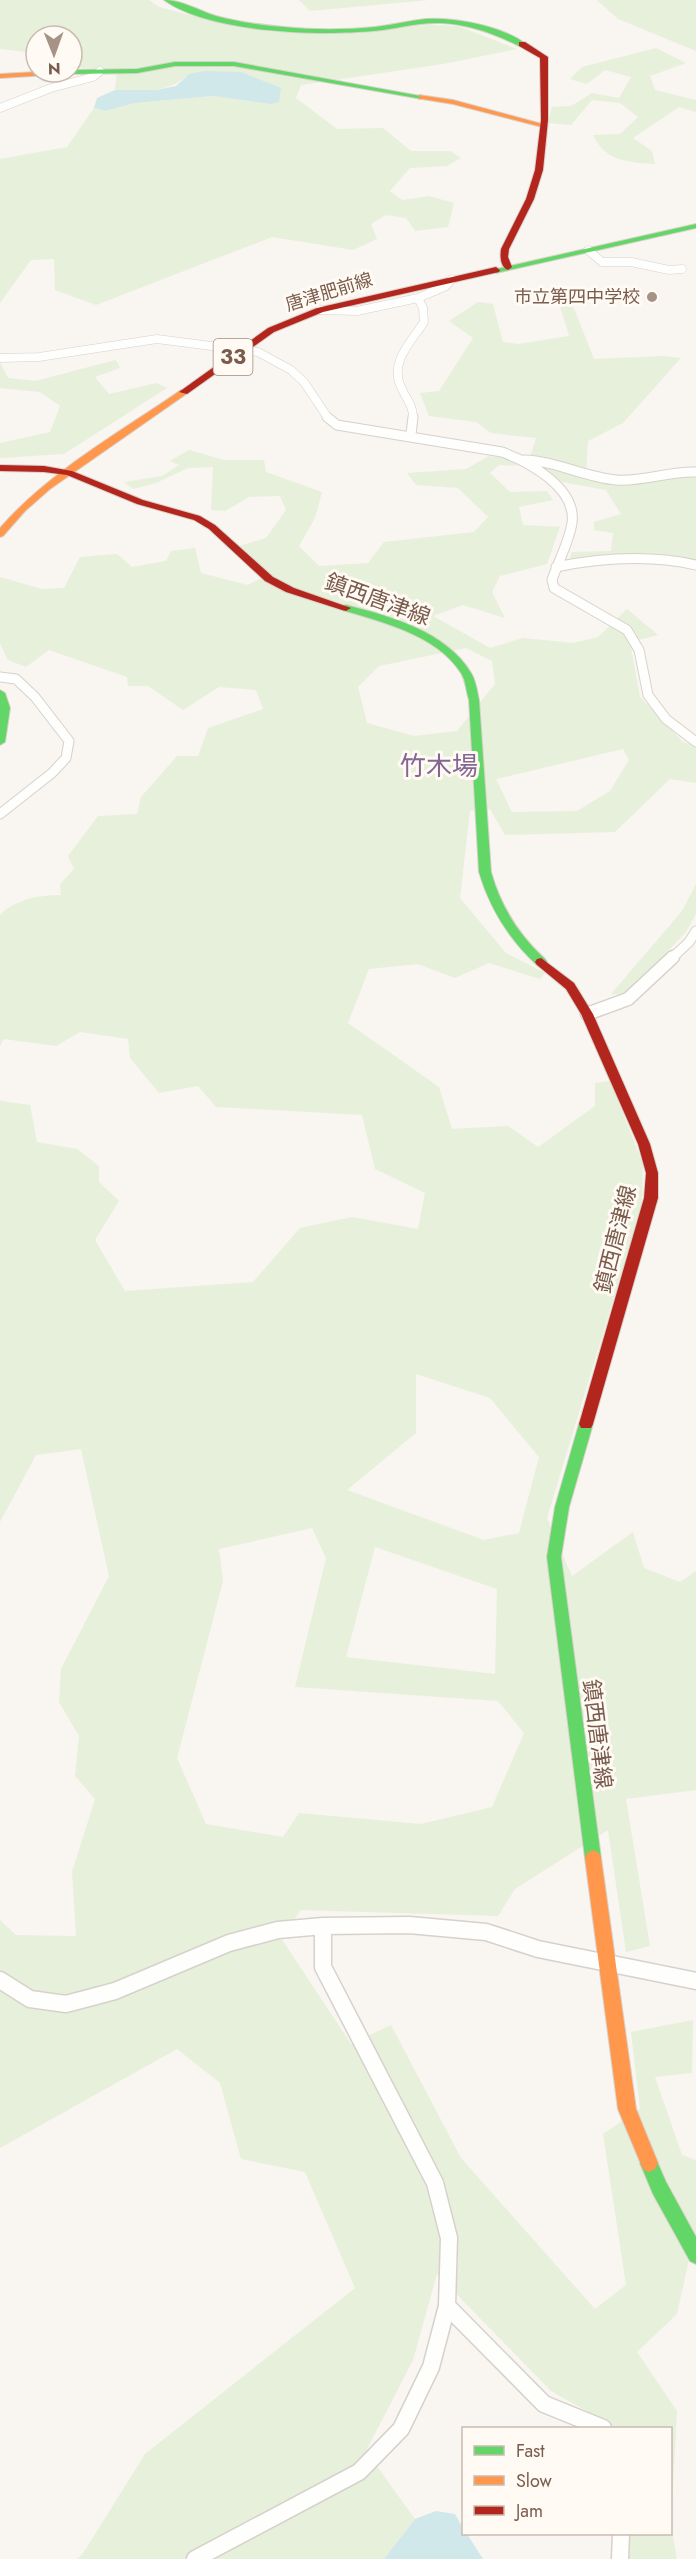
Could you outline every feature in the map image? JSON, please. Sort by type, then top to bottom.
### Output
[{"type":"main road","points":[[168,0],[196,13],[265,27],[366,29],[446,21],[478,27],[522,44],[544,57],[546,79],[540,164],[536,182],[505,249],[504,257],[508,267]]},
{"type":"main road","points":[[84,72],[137,71],[175,64],[234,64],[453,102],[542,124]]},
{"type":"main road","points":[[0,76],[24,75]]},
{"type":"main road","name":"唐津肥前線","points":[[0,534],[8,522],[30,502],[271,330],[320,310],[696,226]]},
{"type":"main road","name":"鎮西唐津線","points":[[0,468],[44,469],[69,473],[140,502],[197,518],[212,527],[269,579],[290,590],[429,638],[453,656],[466,673],[474,700],[485,872],[491,897],[523,946],[570,986],[587,1014],[644,1144],[652,1173],[651,1198],[562,1507],[554,1557],[627,2109],[659,2188],[696,2255]]},
{"type":"main road","points":[[0,693],[5,708],[0,742]]},
{"type":"street","points":[[0,108],[51,88],[93,77],[100,71]]},
{"type":"street","points":[[588,250],[602,262],[631,262],[669,270],[682,269]]},
{"type":"street","points":[[320,310],[335,312],[365,309],[418,298],[446,286],[452,279]]},
{"type":"street","points":[[413,437],[411,434],[413,409],[411,401],[400,386],[400,365],[406,343],[426,320],[426,311],[418,298]]},
{"type":"street","points":[[0,358],[39,357],[157,339],[242,351],[268,356],[291,370],[304,382],[332,422],[337,425],[501,452],[524,460],[568,466],[591,475],[619,480],[633,480],[674,472],[696,472]]},
{"type":"street","points":[[524,460],[564,494],[572,512],[572,522],[552,580],[554,588],[627,630],[635,638],[645,688],[650,699],[685,737],[696,742]]},
{"type":"street","points":[[556,567],[585,562],[676,562],[696,565]]},
{"type":"street","points":[[0,677],[16,679],[35,697],[69,741],[66,758],[52,773],[0,814]]},
{"type":"street","points":[[587,1014],[628,999],[689,942],[696,931]]},
{"type":"street","points":[[0,1980],[30,1999],[66,2004],[115,1991],[229,1943],[278,1930],[323,1926],[409,1925],[486,1932],[538,1948],[696,1981]]},
{"type":"street","points":[[195,2559],[359,2472],[401,2429],[431,2367],[447,2306],[448,2238],[435,2183],[323,1967],[323,1926]]},
{"type":"street","points":[[447,2306],[544,2404],[601,2427]]},
{"type":"street","points":[[620,2559],[621,2535]]},
{"type":"green space","points":[[0,0],[149,0],[159,7],[273,32],[356,33],[428,25],[458,26],[517,49],[443,64],[301,85],[296,98],[337,129],[383,128],[411,151],[450,151],[461,158],[447,166],[410,168],[390,191],[402,200],[429,196],[454,203],[448,227],[415,231],[406,218],[386,215],[371,224],[377,239],[353,250],[272,237],[96,305],[55,290],[54,259],[31,260],[0,303],[0,159],[67,147],[94,108],[105,111],[135,103],[213,96],[270,104],[189,74],[172,85],[154,90],[115,90],[117,69],[84,68],[84,24],[24,24],[24,52],[0,49]]},
{"type":"green space","points":[[299,0],[429,0],[310,11]]},
{"type":"green space","points":[[597,0],[696,0],[696,51],[618,19]]},
{"type":"green space","points":[[656,48],[686,63],[650,76],[655,90],[696,100],[696,112],[679,107],[633,138],[652,151],[655,164],[619,159],[604,151],[598,144],[593,135],[620,134],[638,117],[620,103],[592,100],[571,125],[548,123],[552,107],[571,106],[592,93],[619,98],[631,77],[605,70],[587,84],[570,79],[582,67]]},
{"type":"green space","points":[[566,288],[594,359],[663,356],[681,358],[623,423],[588,441],[586,477],[696,475],[696,560],[570,559],[571,552],[611,551],[613,533],[594,530],[594,522],[621,514],[606,490],[562,482],[536,466],[499,465],[490,473],[510,492],[547,491],[553,500],[519,507],[523,525],[560,527],[547,564],[500,576],[492,592],[505,618],[463,605],[433,616],[490,648],[523,638],[574,643],[598,637],[627,609],[658,635],[630,642],[640,697],[683,742],[696,746],[696,783],[670,779],[615,832],[505,835],[490,809],[470,811],[460,898],[506,953],[545,973],[540,979],[489,963],[455,978],[418,964],[369,969],[348,1023],[439,1087],[452,1129],[508,1126],[538,1147],[595,1106],[595,1083],[610,1081],[643,1164],[642,1205],[547,1518],[572,1576],[633,1532],[644,1568],[680,1582],[696,1571],[696,1790],[626,1799],[650,1946],[626,1952],[608,1830],[515,1889],[498,1916],[301,1910],[281,1938],[351,2044],[391,2025],[461,2158],[595,2309],[626,2285],[603,2134],[640,2109],[631,2032],[693,2020],[692,2073],[655,2077],[682,2155],[696,2160],[696,2239],[694,2237],[677,2314],[637,2352],[677,2411],[672,2503],[672,2427],[615,2427],[551,2391],[437,2274],[413,2360],[366,2451],[415,2519],[384,2559],[77,2559],[82,2555],[145,2454],[355,2288],[305,2172],[241,2159],[220,2083],[177,2049],[0,2148],[0,1920],[16,1935],[76,1936],[72,1872],[95,1799],[75,1776],[79,1736],[59,1702],[61,1669],[109,1576],[81,1449],[36,1455],[0,1522],[0,1099],[30,1105],[37,1142],[77,1149],[99,1166],[99,1182],[119,1201],[95,1240],[125,1291],[253,1282],[300,1228],[352,1217],[418,1229],[425,1193],[375,1169],[362,1115],[216,1107],[198,1086],[159,1093],[130,1058],[128,1039],[80,1032],[56,1046],[4,1039],[0,1046],[0,915],[13,905],[28,899],[61,895],[60,884],[74,869],[68,856],[98,816],[137,814],[141,797],[177,756],[198,756],[208,728],[263,709],[256,690],[219,687],[183,710],[148,686],[128,686],[127,677],[49,650],[26,667],[8,660],[0,644],[0,577],[42,589],[64,588],[80,557],[117,554],[132,567],[166,561],[171,551],[195,548],[201,573],[248,585],[265,576],[239,546],[266,538],[286,510],[280,496],[249,497],[225,511],[211,510],[213,467],[188,468],[156,483],[133,489],[124,482],[162,476],[179,465],[170,461],[189,450],[224,460],[264,460],[266,472],[322,492],[315,518],[299,546],[319,566],[368,563],[384,542],[474,532],[488,517],[458,488],[416,485],[407,473],[466,469],[489,456],[529,461],[536,438],[491,433],[476,422],[429,416],[420,393],[439,391],[473,338],[449,321],[478,302],[493,304],[503,342],[519,344],[569,336],[555,290]],"holes":[[[466,648],[492,661],[495,684],[457,731],[414,736],[367,723],[358,687],[379,666]],[[623,749],[629,760],[610,791],[577,811],[512,812],[496,779]],[[416,1374],[490,1398],[539,1457],[519,1533],[484,1540],[347,1490],[416,1433]],[[312,1528],[326,1558],[295,1687],[498,1701],[524,1733],[492,1807],[421,1824],[299,1813],[283,1837],[206,1824],[177,1758],[223,1581],[219,1549]],[[375,1547],[497,1589],[495,1674],[346,1657]]]},
{"type":"green space","points":[[116,360],[120,368],[95,377],[109,394],[156,383],[167,388],[64,454],[0,458],[0,443],[50,432],[60,406],[40,392],[0,388],[0,362],[8,378],[35,381]]},
{"type":"green space","points":[[696,884],[696,914],[686,932],[627,995],[611,994],[682,911]]},
{"type":"green space","points":[[672,2532],[677,2559],[628,2559],[628,2535],[672,2535]]},
{"type":"water","points":[[204,71],[241,72],[281,88],[279,102],[270,104],[213,96],[135,103],[105,111],[94,108],[97,98],[115,90],[156,90],[176,86],[189,74]]},
{"type":"water","points":[[436,2511],[455,2514],[462,2526],[462,2535],[468,2535],[483,2559],[384,2559],[415,2519]]},
{"type":"traffic: fast","points":[[168,0],[217,18],[269,28],[322,31],[375,29],[441,21],[477,26],[522,44]]},
{"type":"traffic: fast","points":[[84,72],[137,71],[175,64],[234,64],[422,97]]},
{"type":"traffic: fast","points":[[496,270],[696,226]]},
{"type":"traffic: fast","points":[[346,608],[413,631],[444,649],[457,660],[466,673],[474,700],[485,872],[499,910],[506,922],[541,962]]},
{"type":"traffic: fast","points":[[0,693],[5,708],[0,742]]},
{"type":"traffic: fast","points":[[586,1424],[562,1507],[554,1557],[593,1858]]},
{"type":"traffic: fast","points":[[649,2163],[659,2188],[696,2255]]},
{"type":"traffic: slow","points":[[0,76],[24,75]]},
{"type":"traffic: slow","points":[[422,97],[453,102],[542,125]]},
{"type":"traffic: slow","points":[[0,534],[22,509],[47,487],[184,392]]},
{"type":"traffic: slow","points":[[593,1858],[627,2109],[649,2163]]},
{"type":"traffic: jam","points":[[508,267],[504,257],[505,249],[526,208],[536,182],[544,120],[544,57],[522,44]]},
{"type":"traffic: jam","points":[[184,392],[271,330],[320,310],[496,270]]},
{"type":"traffic: jam","points":[[0,468],[44,469],[69,473],[140,502],[197,518],[212,527],[269,579],[290,590],[346,608]]},
{"type":"traffic: jam","points":[[541,962],[570,986],[587,1014],[644,1144],[652,1173],[651,1198],[586,1424]]},
{"type":"place","name":"市立第四中学校","points":[[652,297]]},
{"type":"district","name":"竹木場","points":[[439,766]]}]
